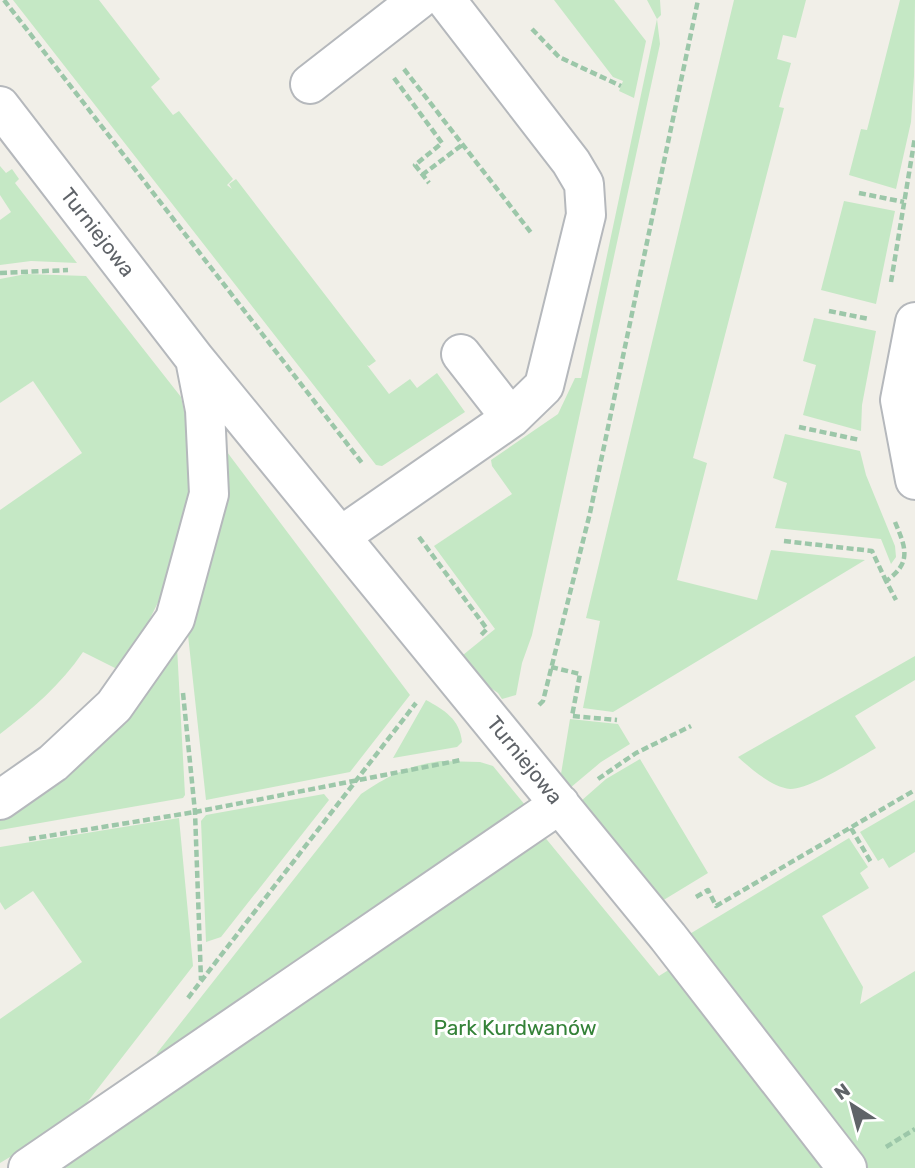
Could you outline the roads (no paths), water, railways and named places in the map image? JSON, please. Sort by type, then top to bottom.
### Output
[{"type":"street","points":[[310,84],[386,47],[418,0]]},
{"type":"street","points":[[341,536],[511,418],[544,386],[586,215],[584,184],[571,162],[446,0]]},
{"type":"street","name":"Turniejowa","points":[[0,106],[195,359],[657,922],[847,1168]]},
{"type":"street","points":[[915,322],[900,400],[915,480]]},
{"type":"street","points":[[461,354],[511,418]]},
{"type":"street","name":"Turniejowa","points":[[0,800],[53,763],[114,706],[175,619],[209,494],[205,410],[195,359]]},
{"type":"street","points":[[29,1168],[560,803]]},
{"type":"park label","name":"Park Kurdwanów","points":[[515,1027]]}]
